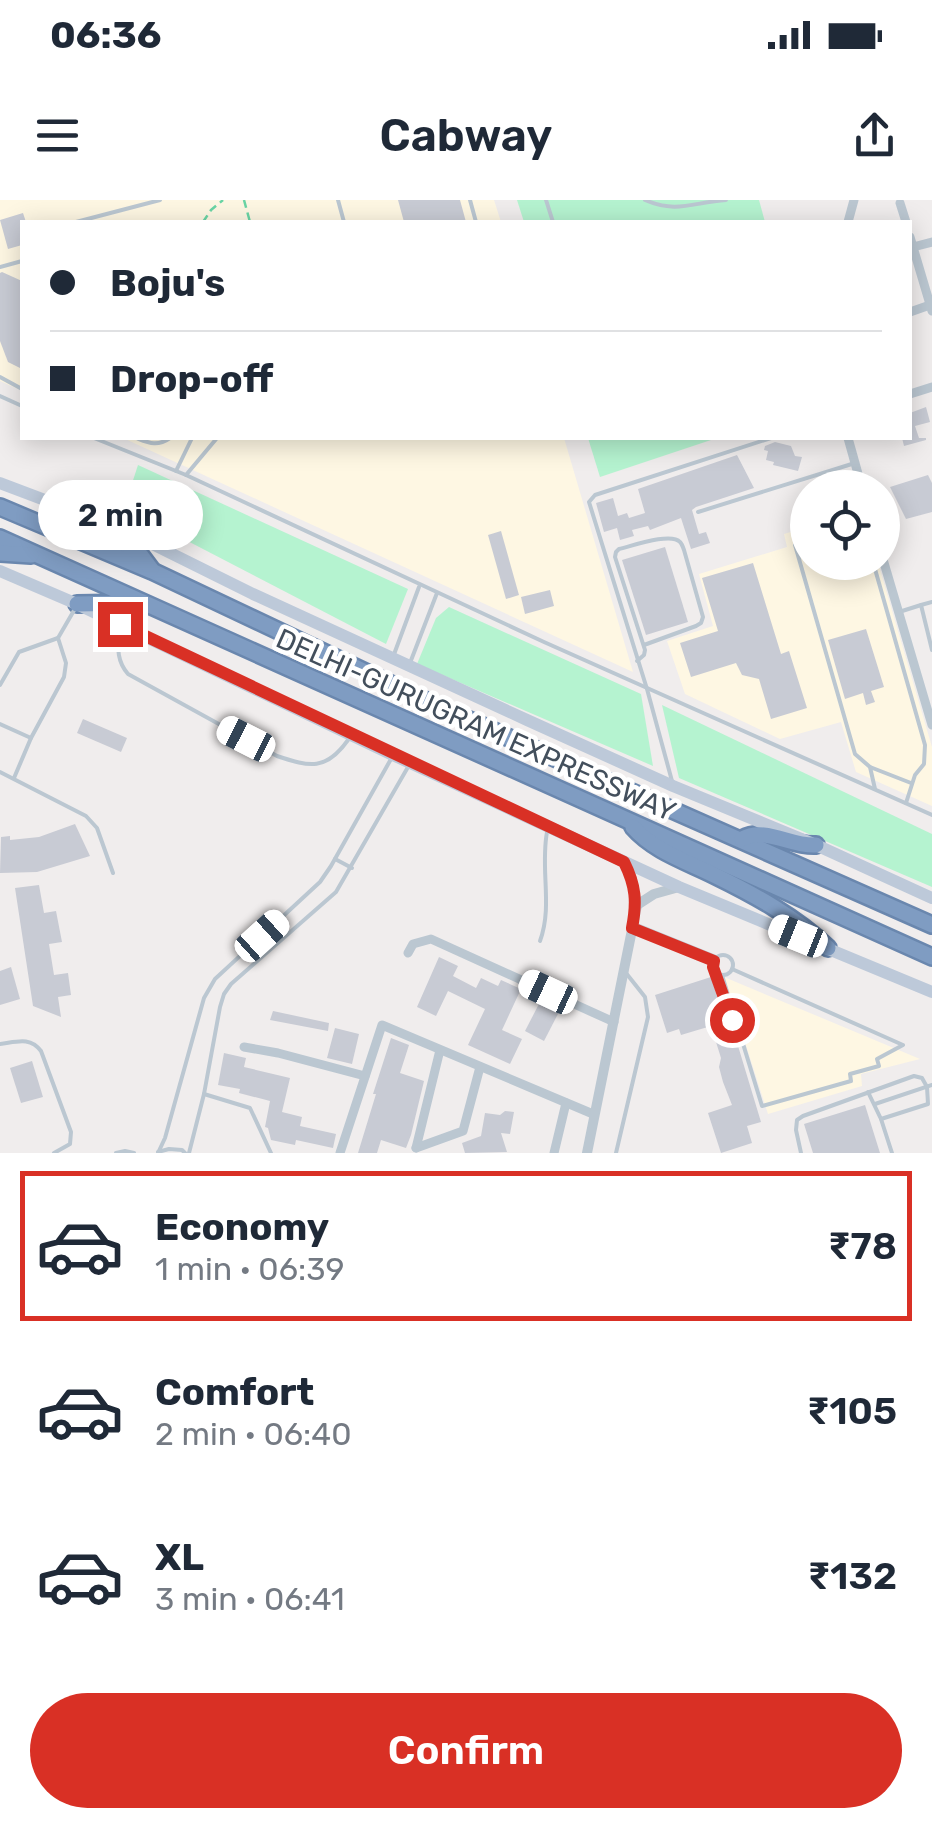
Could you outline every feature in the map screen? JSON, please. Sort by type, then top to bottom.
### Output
[{"type":"highway","name":"DELHI-GURUGRAM EXPRESSWAY","points":[[0,508],[152,571],[435,705],[932,925]]},
{"type":"highway","points":[[70,510],[139,553],[152,571]]},
{"type":"highway","name":"DELHI-GURUGRAM EXPRESSWAY","points":[[0,538],[932,956]]},
{"type":"highway","points":[[0,553],[35,555]]},
{"type":"highway","points":[[77,604],[140,602]]},
{"type":"highway","points":[[626,820],[653,846],[792,918],[828,948]]},
{"type":"highway","points":[[742,839],[765,834],[806,846],[816,845]]},
{"type":"main road","points":[[0,482],[124,530],[253,594],[673,786],[932,898]]},
{"type":"main road","points":[[0,571],[679,888],[932,992]]},
{"type":"street","points":[[900,202],[905,220]]},
{"type":"street","points":[[912,245],[931,308]]},
{"type":"street","points":[[849,440],[857,470]]},
{"type":"street","points":[[889,580],[932,725]]},
{"type":"street","points":[[587,1153],[637,905],[624,862]]},
{"type":"street","points":[[637,905],[654,894],[679,888]]},
{"type":"street","points":[[408,953],[414,944],[431,939],[614,1022]]},
{"type":"street","points":[[340,1153],[382,1025],[594,1114]]},
{"type":"street","points":[[244,1047],[365,1076]]},
{"type":"street","points":[[440,1050],[416,1148],[463,1131],[480,1067]]},
{"type":"street","points":[[554,1153],[566,1103]]},
{"type":"lane","points":[[84,220],[160,200]]},
{"type":"lane","points":[[644,200],[676,208],[726,200]]},
{"type":"lane","points":[[99,440],[176,471],[647,689],[932,815]]},
{"type":"lane","points":[[141,440],[150,444],[167,440]]},
{"type":"lane","points":[[176,471],[191,440]]},
{"type":"lane","points":[[186,476],[215,440]]},
{"type":"lane","points":[[673,786],[590,502],[595,495],[765,440]]},
{"type":"lane","points":[[698,512],[855,463]]},
{"type":"lane","points":[[637,661],[644,655],[644,645],[616,552],[674,538],[684,550],[703,617],[696,626],[644,645]]},
{"type":"lane","points":[[805,580],[855,754],[870,767],[912,783]]},
{"type":"lane","points":[[878,580],[925,744],[924,764],[912,783],[906,804]]},
{"type":"lane","points":[[392,657],[420,585]]},
{"type":"lane","points":[[409,664],[438,593]]},
{"type":"lane","points":[[899,612],[932,602]]},
{"type":"lane","points":[[0,685],[20,652],[58,638],[77,604]]},
{"type":"lane","points":[[921,604],[932,650]]},
{"type":"lane","points":[[120,624],[117,650],[120,664],[128,674],[277,756],[312,766],[323,763],[352,734]]},
{"type":"lane","points":[[14,778],[64,677],[66,663],[58,638]]},
{"type":"lane","points":[[0,724],[31,738]]},
{"type":"lane","points":[[158,1153],[166,1138],[209,988],[320,882],[393,755]]},
{"type":"lane","points":[[158,1153],[169,1149],[187,1153],[204,1094],[224,994],[336,892],[410,762]]},
{"type":"lane","points":[[870,767],[875,790]]},
{"type":"lane","points":[[0,772],[86,816],[97,828],[113,872]]},
{"type":"lane","points":[[540,941],[546,926],[544,856],[548,826]]},
{"type":"lane","points":[[335,859],[352,868]]},
{"type":"lane","points":[[633,926],[665,934],[715,959]]},
{"type":"lane","points":[[719,974],[728,974],[732,969],[730,956],[723,954],[715,959],[713,967],[719,974],[762,1106],[851,1081],[850,1074],[878,1066],[876,1059],[903,1045],[732,969]]},
{"type":"lane","points":[[616,1153],[648,1017],[645,997],[624,970]]},
{"type":"lane","points":[[719,974],[732,1020]]},
{"type":"lane","points":[[0,1044],[27,1040],[42,1050],[71,1132],[70,1144],[54,1153]]},
{"type":"lane","points":[[801,1153],[797,1120],[914,1076],[929,1086],[928,1104],[924,1107],[881,1119]]},
{"type":"lane","points":[[875,1104],[929,1086]]},
{"type":"lane","points":[[868,1092],[892,1153]]},
{"type":"lane","points":[[204,1094],[250,1108],[271,1153]]},
{"type":"lane","points":[[116,1153],[134,1153]]},
{"type":"path","points":[[204,220],[222,200]]},
{"type":"shaded area","points":[[0,200],[494,200],[500,220],[20,220],[20,390],[0,381]]},
{"type":"shaded area","points":[[127,440],[565,440],[633,672]]},
{"type":"shaded area","points":[[790,532],[790,580],[883,580],[932,747],[932,806],[856,772],[841,722],[780,739],[685,694],[667,641],[713,626],[699,574],[787,547],[784,534]]},
{"type":"shaded area","points":[[724,977],[920,1059],[861,1074],[862,1086],[768,1114]]},
{"type":"green space","points":[[517,200],[759,200],[764,220],[523,220]]},
{"type":"green space","points":[[589,440],[711,440],[600,477]]},
{"type":"green space","points":[[138,465],[408,589],[386,644],[124,508]]},
{"type":"green space","points":[[449,607],[641,694],[653,766],[417,664],[436,618]]},
{"type":"green space","points":[[662,705],[932,834],[932,887],[679,778]]},
{"type":"building","points":[[398,200],[460,200],[465,220],[403,220]]},
{"type":"building","points":[[23,213],[20,246],[8,249],[0,220]]},
{"type":"building","points":[[0,273],[20,280],[20,368],[8,362],[0,341]]},
{"type":"building","points":[[926,407],[930,422],[915,426],[919,438],[926,440],[904,446],[902,440],[912,440],[912,412]]},
{"type":"building","points":[[775,442],[791,446],[795,456],[802,457],[798,470],[766,460],[765,446]]},
{"type":"building","points":[[737,455],[754,488],[692,510],[699,534],[706,532],[710,543],[691,549],[681,518],[650,530],[648,526],[632,530],[634,536],[620,540],[617,528],[604,532],[596,503],[613,498],[618,516],[627,513],[629,518],[645,513],[638,489]]},
{"type":"building","points":[[928,475],[932,483],[932,512],[906,519],[900,507],[900,484]]},
{"type":"building","points":[[501,531],[519,595],[506,599],[488,535]]},
{"type":"building","points":[[665,547],[688,622],[646,635],[622,560]]},
{"type":"building","points":[[753,563],[781,654],[789,651],[807,708],[771,719],[759,679],[742,675],[736,663],[691,677],[680,643],[718,631],[702,578]]},
{"type":"building","points":[[550,590],[554,606],[525,614],[521,597]]},
{"type":"building","points":[[866,629],[884,687],[871,691],[875,702],[866,705],[863,693],[845,699],[828,640]]},
{"type":"building","points":[[83,719],[127,738],[121,752],[77,733]]},
{"type":"building","points":[[75,824],[90,856],[37,872],[0,873],[1,837],[39,837]]},
{"type":"building","points":[[39,885],[44,913],[56,911],[62,942],[49,944],[54,975],[68,973],[71,995],[58,997],[61,1017],[33,1006],[15,888]]},
{"type":"building","points":[[439,957],[458,966],[453,976],[476,988],[481,978],[498,986],[501,980],[521,989],[502,1030],[522,1039],[510,1064],[468,1045],[485,1009],[448,991],[436,1016],[417,1007]]},
{"type":"building","points":[[11,967],[20,999],[0,1005],[0,971]]},
{"type":"building","points":[[711,977],[721,1009],[732,1026],[761,1122],[747,1126],[752,1143],[721,1153],[708,1113],[732,1105],[711,1026],[681,1035],[679,1029],[667,1033],[655,995]]},
{"type":"building","points":[[541,1000],[560,1010],[544,1041],[525,1031]]},
{"type":"building","points":[[273,1011],[329,1023],[328,1031],[270,1020]]},
{"type":"building","points":[[335,1028],[359,1034],[352,1064],[327,1058]]},
{"type":"building","points":[[391,1038],[409,1045],[400,1073],[424,1081],[411,1135],[406,1148],[381,1140],[377,1153],[358,1153],[373,1094]]},
{"type":"building","points":[[224,1053],[246,1058],[244,1067],[290,1078],[282,1112],[302,1117],[300,1126],[336,1134],[333,1148],[296,1140],[295,1145],[271,1140],[265,1127],[270,1101],[218,1085]]},
{"type":"building","points":[[32,1061],[43,1097],[21,1103],[10,1068]]},
{"type":"building","points":[[865,1105],[880,1153],[813,1153],[804,1124]]},
{"type":"building","points":[[514,1112],[510,1134],[501,1133],[507,1152],[465,1153],[462,1143],[481,1136],[485,1113],[500,1115]]},
{"type":"route","points":[[120,624],[624,862],[637,905],[632,928],[714,961],[732,1020]]}]
